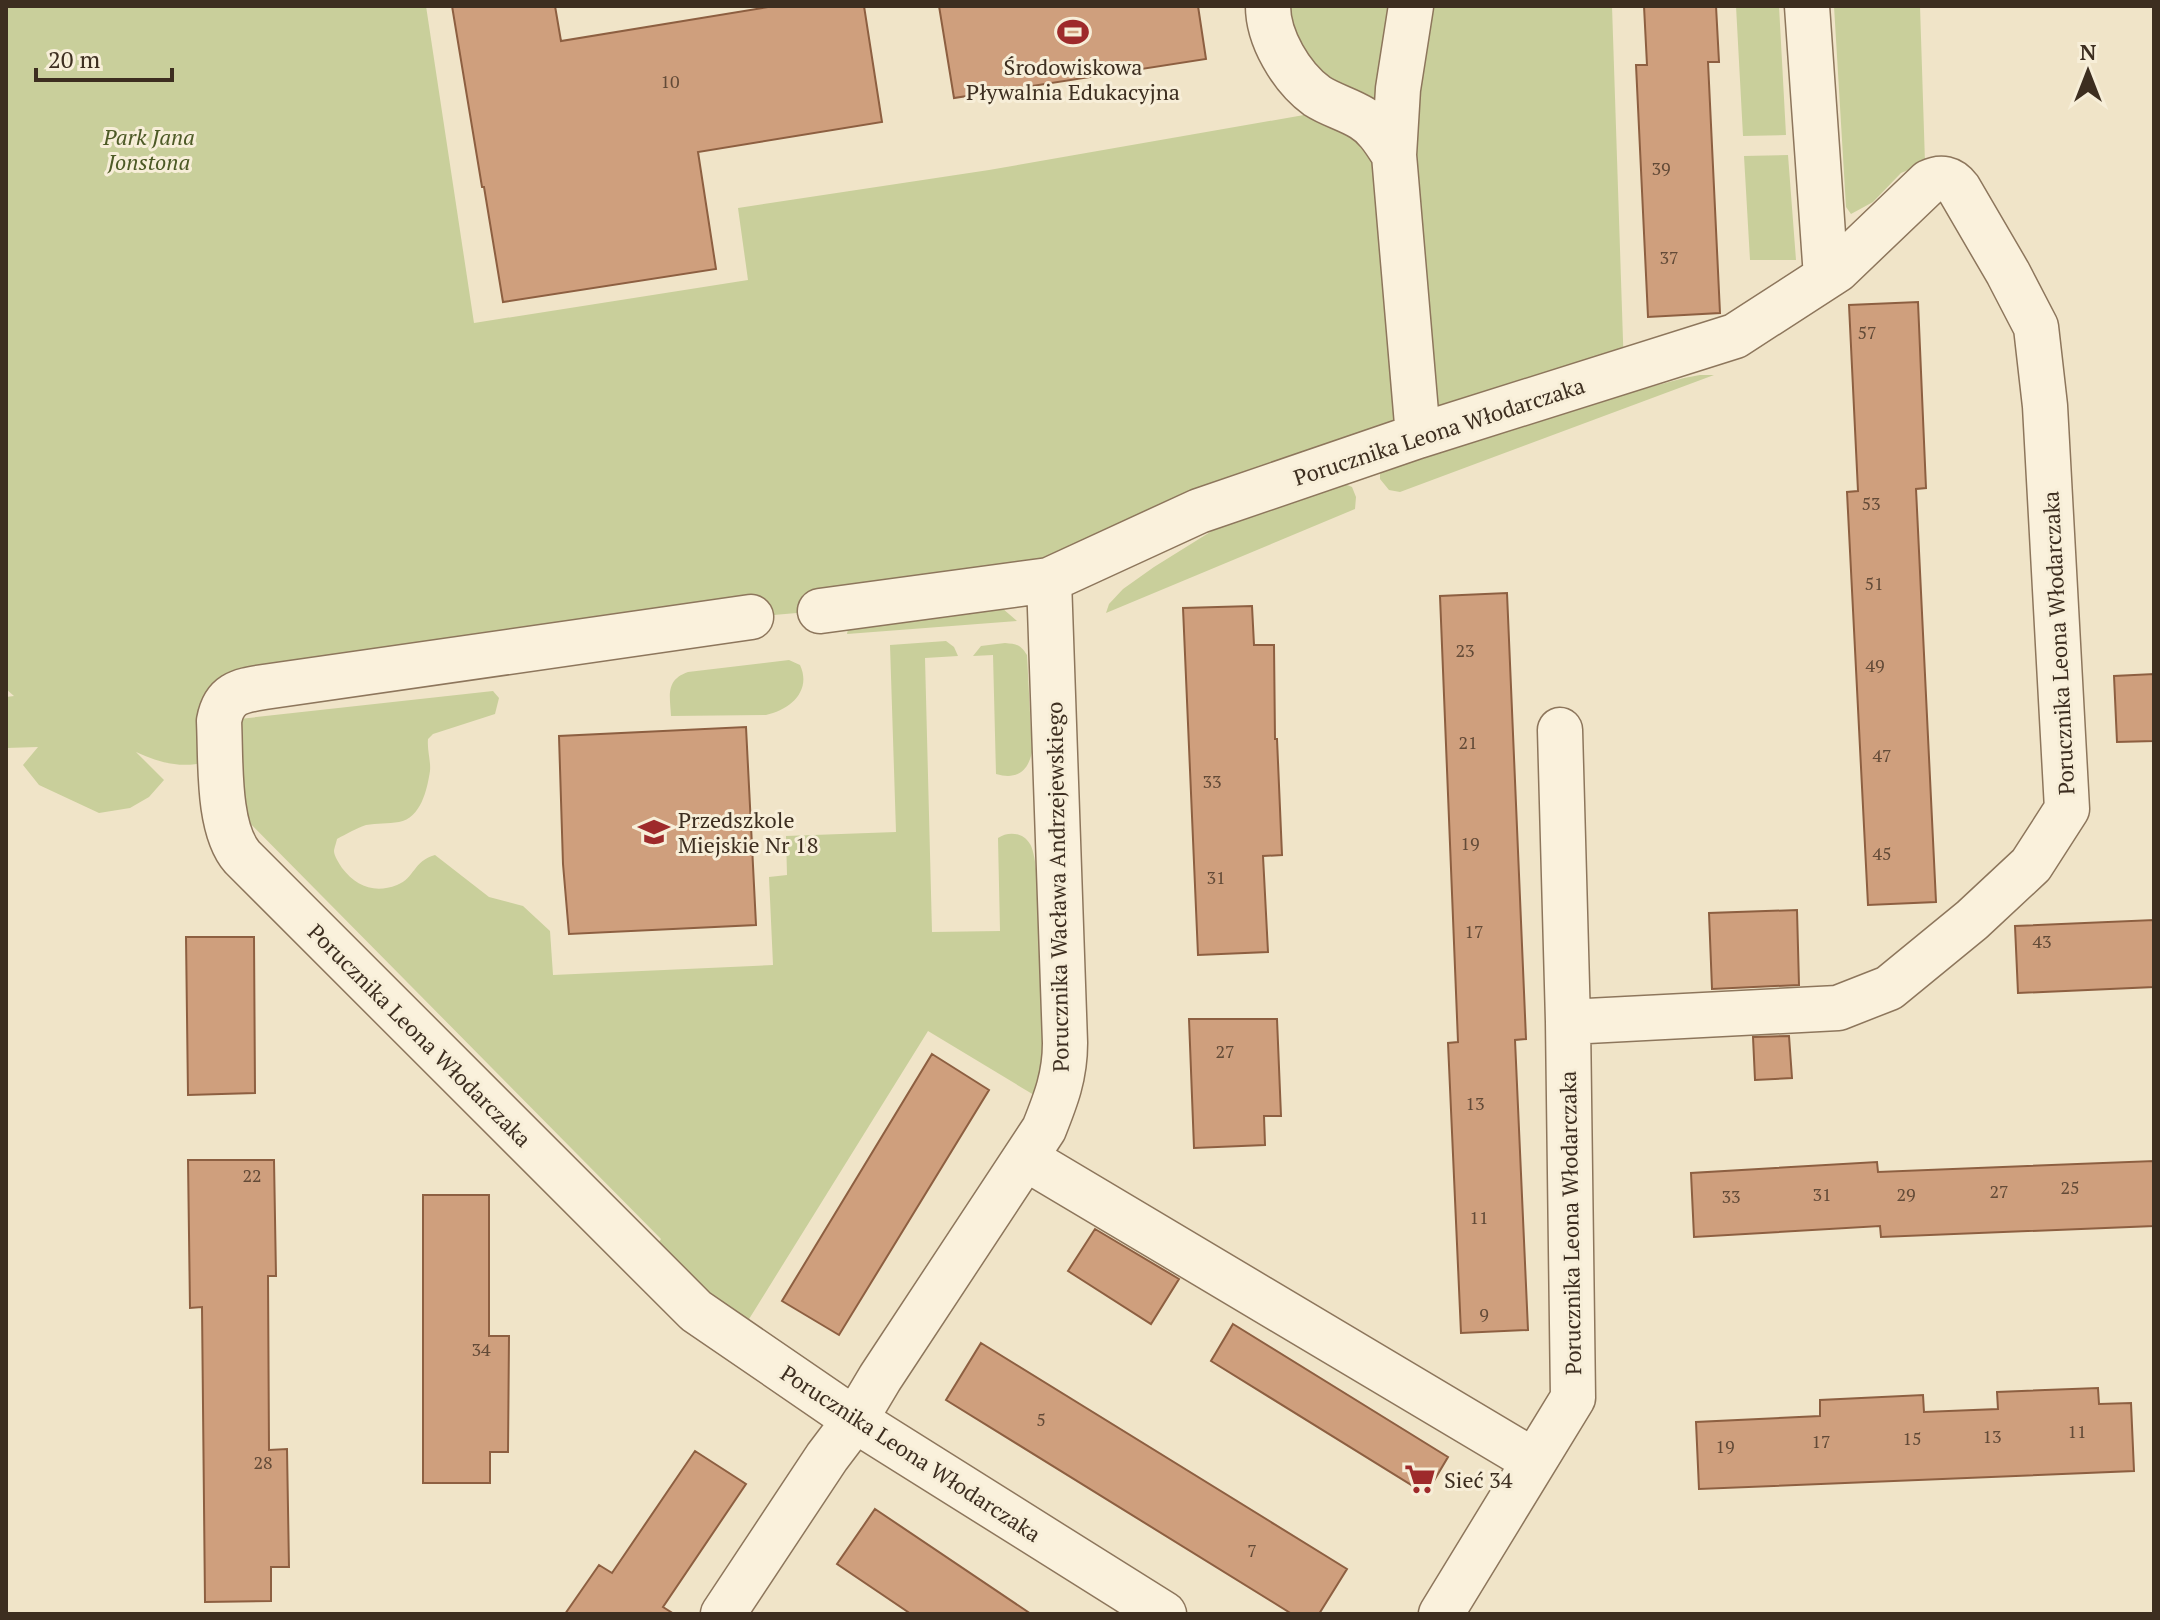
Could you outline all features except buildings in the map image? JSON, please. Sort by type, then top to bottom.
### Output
[{"type":"street","points":[[1268,6],[1268,20],[1275,41],[1299,78],[1315,94],[1363,118],[1382,135],[1394,155]]},
{"type":"street","points":[[1411,6],[1398,89],[1394,155],[1418,436]]},
{"type":"street","points":[[1807,6],[1826,277]]},
{"type":"street","name":"Porucznika Leona Włodarczaka","points":[[1049,580],[1199,511],[1418,436],[1735,336],[1837,270],[1929,182],[1942,178],[1955,184],[2036,327],[2045,406],[2067,809],[2031,865],[1972,920],[1889,988],[1838,1008],[1568,1022]]},
{"type":"street","points":[[820,611],[1049,580]]},
{"type":"street","name":"Porucznika Wacława Andrzejewskiego","points":[[723,1614],[855,1420],[1044,1129],[1059,1093],[1065,1062],[1049,580]]},
{"type":"street","name":"Porucznika Leona Włodarczaka","points":[[751,617],[236,693],[222,708],[219,721],[224,819],[231,841],[242,857],[696,1311],[855,1420],[1164,1614]]},
{"type":"street","name":"Porucznika Leona Włodarczaka","points":[[1441,1614],[1573,1398],[1560,730]]},
{"type":"street","points":[[1025,1158],[1534,1461]]},
{"type":"green space","name":"Park Jana Jonstona","points":[[6,6],[426,6],[474,323],[748,280],[738,208],[989,170],[1338,109],[1268,6],[1612,6],[1624,371],[1049,580],[820,611],[751,617],[249,689],[205,762],[187,765],[170,763],[136,752],[164,780],[149,797],[130,808],[99,813],[39,785],[23,765],[38,747],[6,748],[6,697],[14,696],[6,689]]},
{"type":"green space","points":[[1736,6],[1779,6],[1786,135],[1743,136]]},
{"type":"green space","points":[[1834,6],[1920,6],[1925,163],[1901,173],[1873,202],[1851,214],[1846,207]]},
{"type":"green space","points":[[1788,155],[1796,260],[1750,260],[1744,156]]},
{"type":"green space","points":[[1700,375],[1714,375],[1400,492],[1389,490],[1380,479],[1384,471],[1621,395]]},
{"type":"green space","points":[[1345,484],[1352,487],[1356,497],[1355,509],[1106,613],[1109,604],[1123,589],[1215,529]]},
{"type":"green space","points":[[1002,608],[1017,621],[847,634],[849,623]]},
{"type":"green space","points":[[946,641],[954,647],[958,656],[925,658],[932,932],[1000,931],[998,838],[1015,834],[1027,840],[1034,854],[1041,941],[1045,1046],[1041,1074],[1034,1095],[928,1031],[736,1340],[647,1262],[661,1239],[242,815],[239,719],[493,691],[499,698],[495,714],[433,734],[428,739],[429,778],[422,802],[413,815],[399,822],[366,825],[337,839],[335,855],[347,874],[366,887],[389,888],[403,882],[422,861],[435,855],[489,897],[523,906],[550,931],[553,975],[773,965],[769,877],[787,875],[786,836],[896,832],[890,645]]},
{"type":"green space","points":[[1005,643],[1018,646],[1027,655],[1032,752],[1028,765],[1020,773],[1010,776],[996,774],[993,655],[973,656],[981,646]]},
{"type":"green space","points":[[789,660],[800,665],[803,683],[796,698],[783,709],[766,715],[671,716],[670,690],[681,675]]},
{"type":"place","name":"Środowiskowa Pływalnia Edukacyjna","points":[[1073,32]]},
{"type":"place","name":"Przedszkole Miejskie Nr 18","points":[[654,832]]},
{"type":"place","name":"Sieć 34","points":[[1420,1479]]}]
